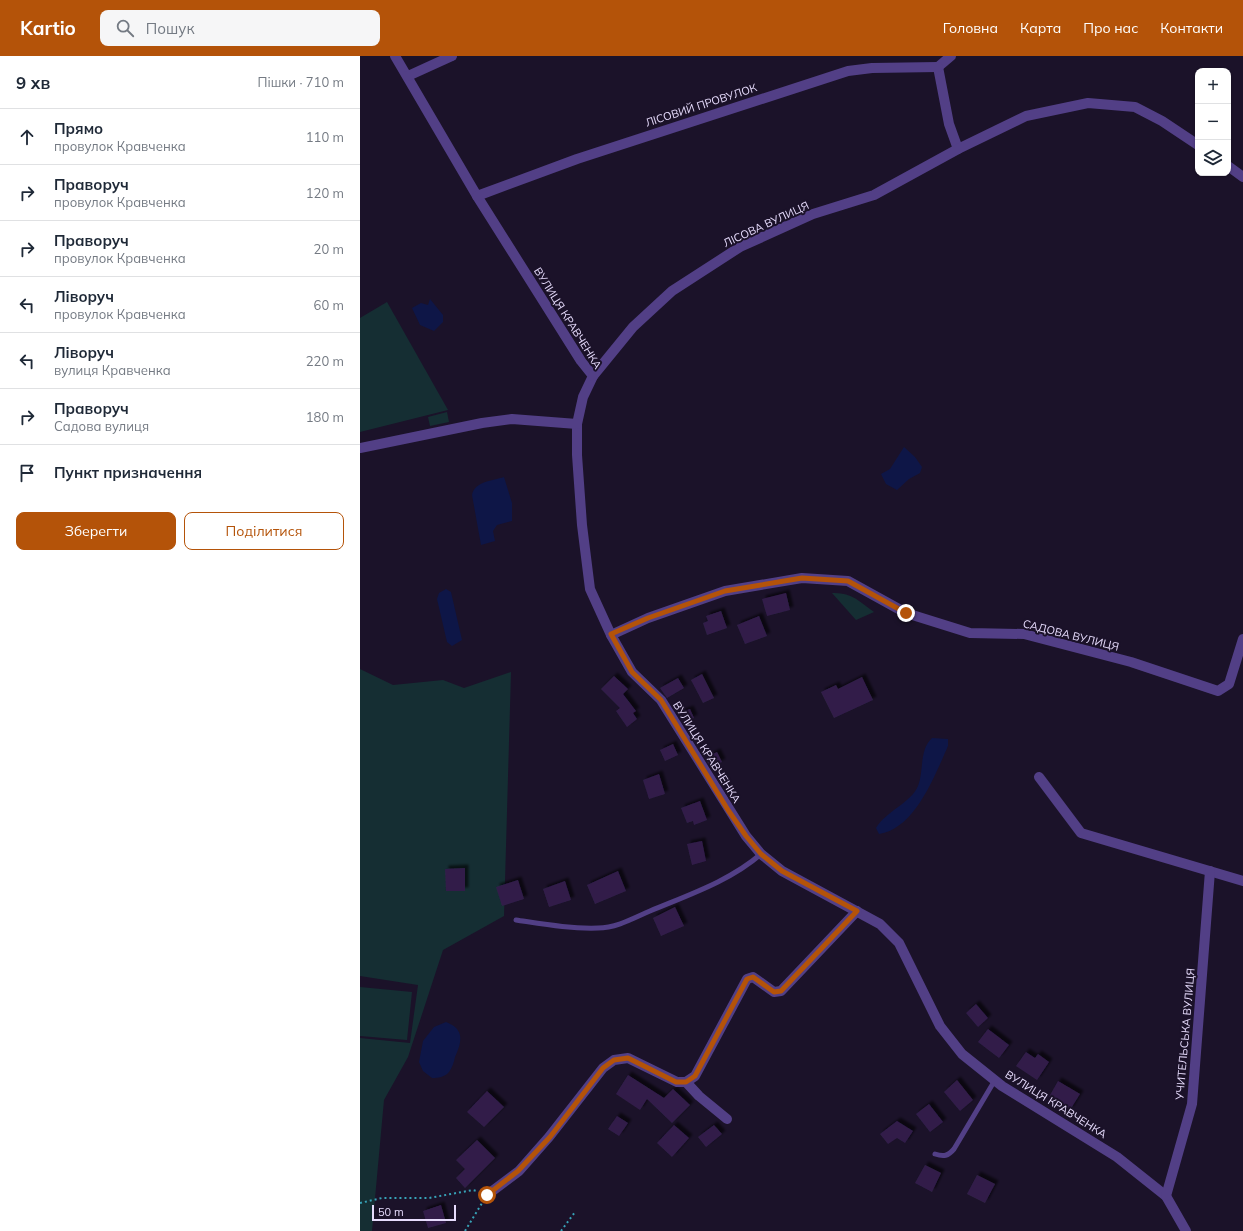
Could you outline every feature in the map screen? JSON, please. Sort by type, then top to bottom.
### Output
[{"type":"street","name":"ВУЛИЦЯ КРАВЧЕНКА","points":[[395,56],[477,196],[581,361],[593,376],[583,397],[577,424],[577,455],[582,526],[590,589],[611,634],[632,672],[661,700],[728,810],[746,836],[761,854],[782,871],[880,924],[899,943],[940,1026],[962,1054],[995,1080],[1117,1157],[1166,1196],[1186,1231]]},
{"type":"street","points":[[408,76],[452,56]]},
{"type":"street","points":[[951,56],[938,67],[949,124],[958,149]]},
{"type":"street","name":"ЛІСОВИЙ ПРОВУЛОК","points":[[477,196],[577,159],[848,71],[872,68],[938,67]]},
{"type":"street","name":"ЛІСОВА ВУЛИЦЯ","points":[[593,376],[633,327],[672,291],[740,247],[813,214],[874,195],[958,149],[1026,116],[1088,104],[1135,107],[1162,121],[1195,143]]},
{"type":"street","points":[[1231,168],[1243,177]]},
{"type":"street","points":[[360,448],[482,423],[512,419],[577,424]]},
{"type":"street","name":"САДОВА ВУЛИЦЯ","points":[[611,634],[648,618],[725,591],[802,578],[848,581],[906,613],[970,633],[1024,634],[1131,662],[1218,691],[1229,684],[1243,639]]},
{"type":"street","points":[[1039,777],[1081,833],[1243,881]]},
{"type":"street","name":"УЧИТЕЛЬСЬКА ВУЛИЦЯ","points":[[1166,1196],[1192,1104],[1210,871]]},
{"type":"street","points":[[487,1195],[518,1171],[550,1137],[603,1068],[614,1060],[628,1058],[676,1082],[686,1082],[695,1076],[747,979],[753,977],[774,992],[781,991],[857,911]]},
{"type":"street","points":[[686,1082],[699,1096],[727,1119]]},
{"type":"lane","points":[[516,920],[569,927],[600,928],[616,925],[703,889],[752,862],[761,854]]},
{"type":"lane","points":[[935,1154],[942,1156],[949,1155],[954,1149],[995,1080]]},
{"type":"path","points":[[360,1203],[382,1198],[430,1198],[473,1190],[487,1195],[465,1231]]},
{"type":"path","points":[[561,1231],[575,1212]]},
{"type":"green space","points":[[387,302],[448,410],[360,432],[360,318]]},
{"type":"green space","points":[[447,412],[449,422],[430,426],[428,417]]},
{"type":"green space","points":[[832,593],[850,596],[874,612],[856,620]]},
{"type":"green space","points":[[360,669],[393,685],[443,680],[464,688],[511,672],[504,916],[443,950],[408,1057],[384,1100],[372,1231],[360,1231],[360,1038],[410,1043],[418,985],[360,976]]},
{"type":"green space","points":[[360,987],[412,992],[407,1040],[360,1036]]},
{"type":"shaded area","points":[[430,299],[443,315],[443,322],[434,331],[420,325],[412,308],[421,303],[428,305]]},
{"type":"shaded area","points":[[904,447],[915,457],[922,467],[920,473],[909,479],[897,490],[886,484],[881,474],[890,469]]},
{"type":"shaded area","points":[[504,477],[512,503],[512,521],[497,525],[493,531],[495,541],[481,545],[472,495],[474,490],[480,484]]},
{"type":"shaded area","points":[[446,589],[451,592],[462,640],[452,646],[447,642],[437,599],[439,593]]},
{"type":"shaded area","points":[[932,738],[948,739],[948,746],[930,785],[913,812],[903,822],[892,830],[879,834],[876,828],[880,822],[915,792],[920,780],[925,748]]},
{"type":"shaded area","points":[[446,1022],[456,1028],[459,1032],[459,1046],[453,1065],[449,1072],[441,1077],[432,1078],[423,1071],[419,1062],[423,1041],[434,1027]]},
{"type":"building","points":[[786,593],[790,610],[767,616],[762,599]]},
{"type":"building","points":[[721,611],[727,628],[707,635],[703,623],[708,621],[706,616]]},
{"type":"building","points":[[759,616],[767,636],[745,644],[737,625]]},
{"type":"building","points":[[702,674],[714,698],[703,703],[691,680]]},
{"type":"building","points":[[614,676],[628,689],[623,694],[636,711],[633,713],[637,719],[627,727],[616,711],[620,708],[601,689]]},
{"type":"building","points":[[862,677],[873,700],[834,718],[821,692],[836,685],[838,689]]},
{"type":"building","points":[[678,678],[684,688],[667,698],[660,688]]},
{"type":"building","points":[[690,709],[694,718],[684,723],[679,713]]},
{"type":"building","points":[[673,744],[678,755],[665,761],[660,750]]},
{"type":"building","points":[[717,752],[722,762],[711,768],[705,758]]},
{"type":"building","points":[[659,774],[665,794],[649,799],[643,780]]},
{"type":"building","points":[[700,801],[707,820],[694,825],[693,821],[687,823],[681,808]]},
{"type":"building","points":[[702,841],[706,861],[692,865],[687,844]]},
{"type":"building","points":[[465,868],[465,891],[446,891],[445,869]]},
{"type":"building","points":[[618,871],[626,891],[595,904],[587,885]]},
{"type":"building","points":[[518,880],[524,899],[502,906],[496,887]]},
{"type":"building","points":[[565,881],[571,900],[549,907],[543,889]]},
{"type":"building","points":[[675,907],[684,926],[661,936],[653,918]]},
{"type":"building","points":[[976,1004],[988,1018],[978,1027],[966,1013]]},
{"type":"building","points":[[988,1029],[1009,1045],[999,1058],[978,1042]]},
{"type":"building","points":[[1026,1052],[1035,1058],[1038,1054],[1049,1062],[1037,1080],[1016,1066]]},
{"type":"building","points":[[628,1075],[664,1098],[673,1089],[690,1105],[672,1123],[647,1099],[640,1110],[616,1094]]},
{"type":"building","points":[[957,1080],[973,1100],[960,1111],[944,1092]]},
{"type":"building","points":[[1058,1081],[1080,1094],[1070,1110],[1049,1097]]},
{"type":"building","points":[[487,1091],[504,1107],[484,1127],[467,1112]]},
{"type":"building","points":[[929,1104],[943,1122],[930,1132],[916,1114]]},
{"type":"building","points":[[617,1116],[628,1123],[619,1136],[608,1129]]},
{"type":"building","points":[[897,1121],[913,1131],[905,1143],[897,1138],[888,1144],[880,1134]]},
{"type":"building","points":[[674,1125],[689,1138],[672,1157],[657,1143]]},
{"type":"building","points":[[714,1125],[722,1134],[706,1147],[698,1137]]},
{"type":"building","points":[[477,1140],[495,1158],[465,1188],[456,1178],[465,1169],[456,1160]]},
{"type":"building","points":[[925,1165],[941,1173],[932,1192],[915,1183]]},
{"type":"building","points":[[977,1175],[995,1184],[985,1203],[967,1194]]},
{"type":"building","points":[[441,1205],[446,1223],[428,1228],[423,1211]]},
{"type":"route","points":[[487,1195],[518,1171],[550,1137],[603,1068],[614,1060],[628,1058],[676,1082],[686,1082],[695,1076],[747,979],[753,977],[774,992],[781,991],[857,911],[782,871],[761,854],[746,836],[728,810],[682,732],[661,700],[632,672],[611,634],[648,618],[725,591],[802,578],[848,581],[906,613]]}]
